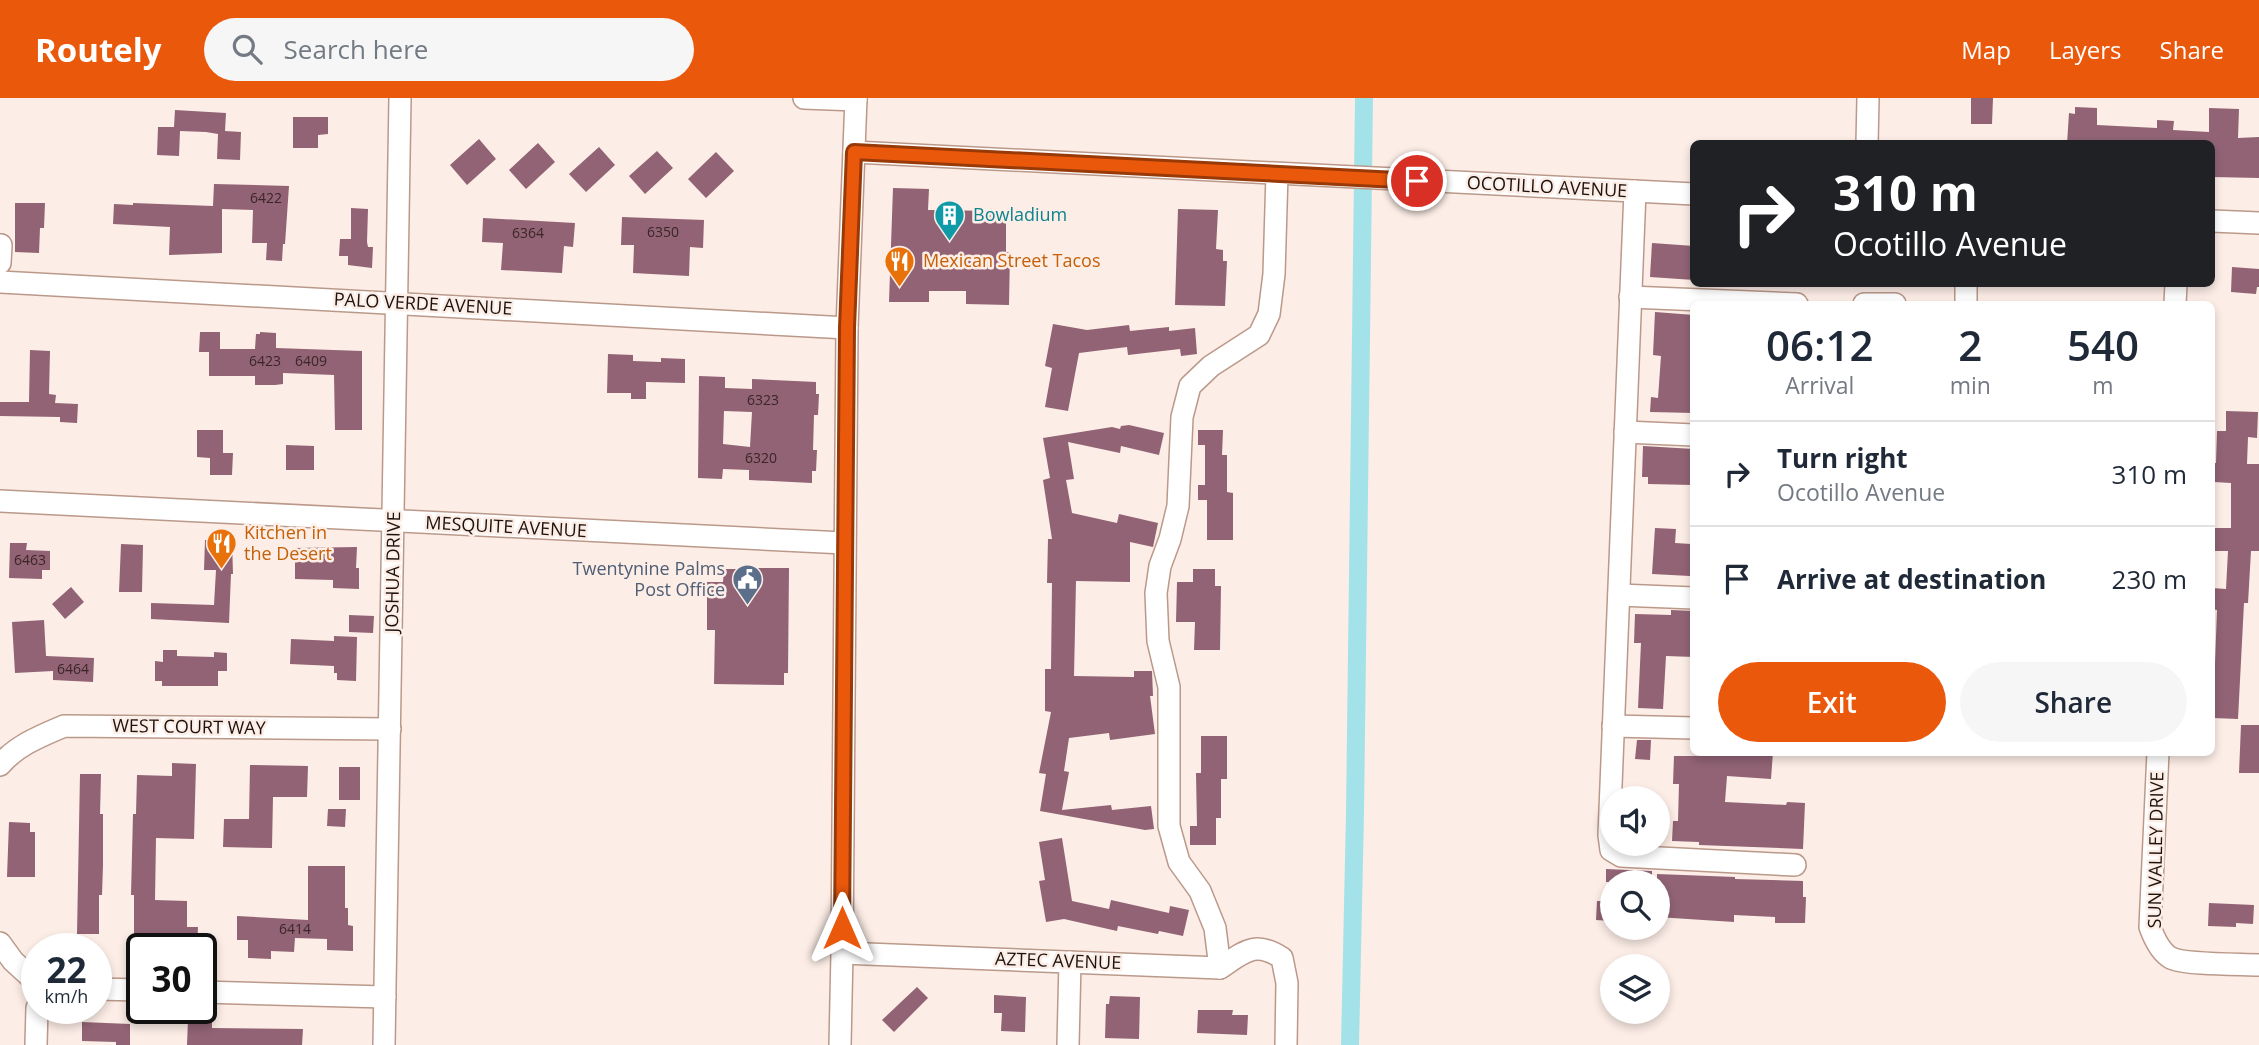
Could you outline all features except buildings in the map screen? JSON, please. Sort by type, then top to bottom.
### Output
[{"type":"street","name":"JOSHUA DRIVE","points":[[384,1045],[400,98]]},
{"type":"street","points":[[804,98],[856,99],[847,328],[840,1045]]},
{"type":"street","points":[[1867,140],[1868,98]]},
{"type":"street","name":"OCOTILLO AVENUE","points":[[854,152],[1690,194]]},
{"type":"street","points":[[1277,174],[1269,314],[1259,335],[1211,366],[1190,386],[1182,417],[1178,506],[1160,566],[1156,593],[1157,641],[1169,687],[1169,826],[1179,862],[1200,891],[1215,928],[1220,968],[1249,949],[1269,949],[1282,958],[1287,983],[1286,1045]]},
{"type":"street","points":[[1634,191],[1609,835],[1611,850],[1620,856],[1795,864]]},
{"type":"street","points":[[2215,221],[2259,223]]},
{"type":"street","name":"PALO VERDE AVENUE","points":[[0,282],[847,328]]},
{"type":"street","points":[[1630,297],[1725,301]]},
{"type":"street","points":[[1625,432],[1690,435]]},
{"type":"street","name":"MESQUITE AVENUE","points":[[0,501],[844,543]]},
{"type":"street","points":[[1619,595],[1690,598]]},
{"type":"street","name":"WEST COURT WAY","points":[[0,765],[9,754],[64,726],[390,729]]},
{"type":"street","points":[[1613,726],[1690,728]]},
{"type":"street","name":"SUN VALLEY DRIVE","points":[[2158,756],[2150,927],[2159,947],[2171,958],[2182,960],[2259,965]]},
{"type":"street","points":[[0,943],[21,968]]},
{"type":"street","name":"AZTEC AVENUE","points":[[842,953],[1220,968]]},
{"type":"street","points":[[1068,1045],[1070,962]]},
{"type":"street","points":[[217,992],[385,997]]},
{"type":"street","points":[[36,1045],[37,1024]]},
{"type":"waterway","points":[[1350,1045],[1364,98]]},
{"type":"place","name":"Bowladium","points":[[950,242]]},
{"type":"place","name":"Mexican Street Tacos","points":[[900,288]]},
{"type":"place","name":"Kitchen in the Desert","points":[[221,570]]},
{"type":"place","name":"Twentynine Palms Post Office","points":[[748,606]]},
{"type":"route","points":[[842,928],[847,328],[854,152],[1417,181]]}]
